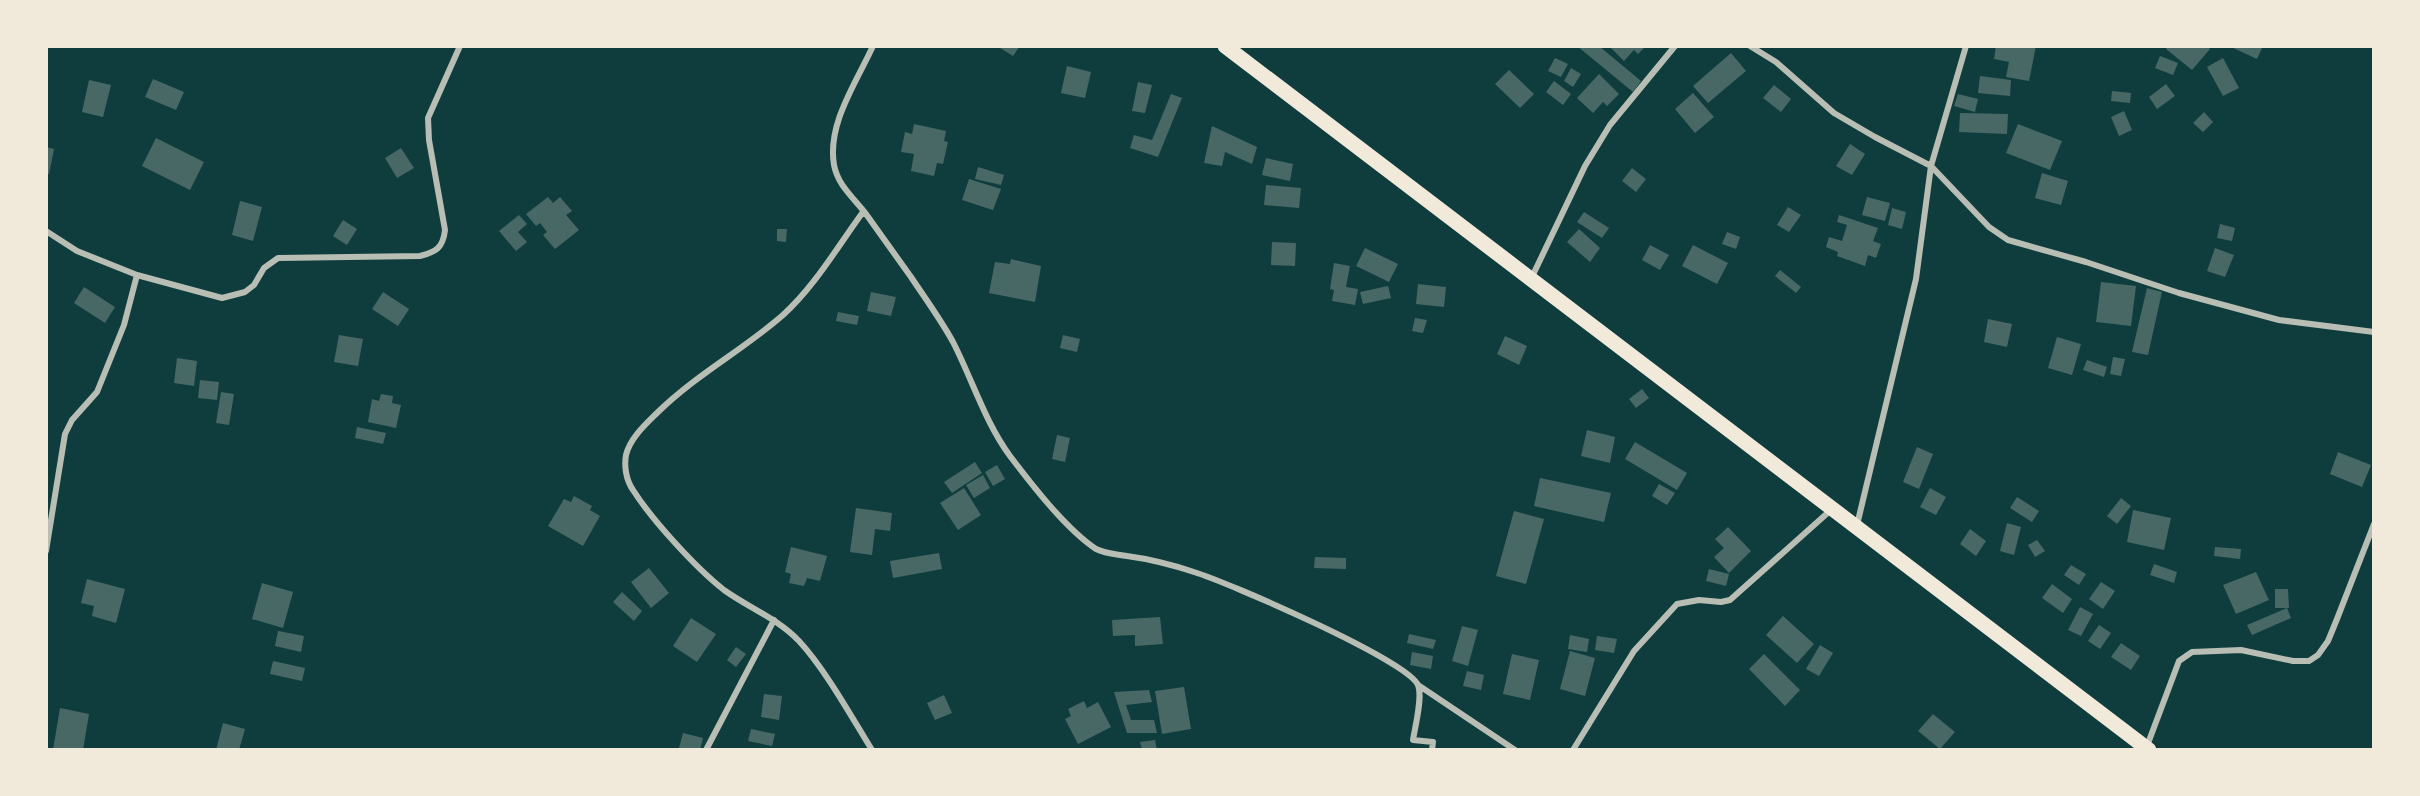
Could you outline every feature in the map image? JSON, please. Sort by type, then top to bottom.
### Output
[{"type":"main road","points":[[1225,46],[2148,748]]},
{"type":"street","points":[[46,231],[77,251],[137,275],[222,298],[245,292],[254,285],[264,268],[278,258],[420,256],[435,252],[444,242],[445,230],[429,140],[428,117],[460,46]]},
{"type":"street","points":[[873,46],[836,126],[832,149],[835,168],[844,190],[864,212],[913,280],[952,341],[980,402],[1008,454],[1044,498],[1087,543],[1104,553],[1126,556],[1220,580],[1378,656],[1409,675],[1418,685],[1515,750]]},
{"type":"street","points":[[1532,279],[1585,166],[1610,125],[1675,46]]},
{"type":"street","points":[[1750,46],[1776,62],[1834,113],[1931,166],[1989,227],[2008,240],[2086,262],[2179,293],[2279,320],[2373,332]]},
{"type":"street","points":[[1856,527],[1917,279],[1931,166],[1966,46]]},
{"type":"street","points":[[864,212],[800,298],[781,316],[686,385],[633,439],[626,455],[626,472],[632,489],[676,544],[724,590],[774,620],[798,640],[813,658],[872,750]]},
{"type":"street","points":[[46,551],[65,434],[72,420],[97,393],[124,325],[137,275]]},
{"type":"street","points":[[1573,750],[1634,651],[1677,604],[1699,600],[1721,603],[1730,600],[1832,508]]},
{"type":"street","points":[[2148,748],[2180,661],[2192,652],[2241,650],[2294,661],[2309,661],[2318,655],[2328,641],[2337,620],[2373,524]]},
{"type":"street","points":[[706,750],[774,620]]},
{"type":"street","points":[[1418,685],[1419,698],[1413,740],[1432,742],[1432,750]]},
{"type":"building","points":[[997,46],[1020,46],[1013,56]]},
{"type":"building","points":[[1577,46],[1599,46],[1641,81],[1633,92]]},
{"type":"building","points":[[1609,46],[1646,46],[1638,54],[1634,50],[1624,61]]},
{"type":"building","points":[[1996,46],[2036,46],[2029,81],[2006,77],[2009,62],[1994,59]]},
{"type":"building","points":[[2168,46],[2207,46],[2210,49],[2192,70],[2166,49]]},
{"type":"building","points":[[2229,46],[2263,46],[2257,59]]},
{"type":"building","points":[[1731,53],[1746,71],[1708,103],[1693,86]]},
{"type":"building","points":[[2160,56],[2178,63],[2173,75],[2155,68]]},
{"type":"building","points":[[1555,58],[1568,64],[1561,77],[1548,71]]},
{"type":"building","points":[[2223,58],[2239,88],[2223,96],[2207,67]]},
{"type":"building","points":[[1067,66],[1091,72],[1085,98],[1061,93]]},
{"type":"building","points":[[1571,68],[1581,74],[1573,87],[1564,81]]},
{"type":"building","points":[[1509,70],[1534,94],[1520,108],[1495,84]]},
{"type":"building","points":[[1599,74],[1619,94],[1607,106],[1603,102],[1593,113],[1577,98]]},
{"type":"building","points":[[1980,76],[2011,80],[2010,96],[1978,93]]},
{"type":"building","points":[[153,79],[184,92],[176,110],[145,97]]},
{"type":"building","points":[[89,80],[111,85],[103,117],[82,112]]},
{"type":"building","points":[[1554,81],[1571,94],[1563,105],[1546,92]]},
{"type":"building","points":[[1138,82],[1152,85],[1145,113],[1132,111]]},
{"type":"building","points":[[2166,84],[2175,96],[2157,109],[2149,97]]},
{"type":"building","points":[[1774,85],[1791,99],[1781,112],[1763,98]]},
{"type":"building","points":[[2112,91],[2131,93],[2130,103],[2111,101]]},
{"type":"building","points":[[1693,93],[1714,117],[1695,133],[1675,109]]},
{"type":"building","points":[[1171,94],[1182,98],[1158,157],[1130,148],[1134,135],[1152,140]]},
{"type":"building","points":[[1958,94],[1978,99],[1975,112],[1954,106]]},
{"type":"building","points":[[2124,111],[2132,130],[2119,136],[2111,117]]},
{"type":"building","points":[[2204,112],[2213,122],[2203,132],[2193,123]]},
{"type":"building","points":[[1960,113],[2008,114],[2007,134],[1959,132]]},
{"type":"building","points":[[914,124],[946,131],[944,141],[948,142],[943,164],[937,163],[934,176],[911,171],[914,154],[901,152],[905,132],[912,134]]},
{"type":"building","points":[[2018,124],[2062,141],[2050,170],[2006,153]]},
{"type":"building","points":[[1212,126],[1257,147],[1252,164],[1225,152],[1222,166],[1204,163]]},
{"type":"building","points":[[156,138],[204,162],[190,190],[142,166]]},
{"type":"building","points":[[1850,144],[1865,154],[1852,175],[1836,166]]},
{"type":"building","points":[[46,147],[54,149],[49,174],[46,174]]},
{"type":"building","points":[[401,148],[414,168],[397,178],[385,158]]},
{"type":"building","points":[[1266,158],[1293,164],[1290,181],[1262,175]]},
{"type":"building","points":[[978,167],[1004,175],[1001,185],[975,179]]},
{"type":"building","points":[[1632,168],[1646,179],[1636,192],[1622,181]]},
{"type":"building","points":[[2042,173],[2068,181],[2061,205],[2035,198]]},
{"type":"building","points":[[969,179],[1001,189],[993,210],[962,200]]},
{"type":"building","points":[[1266,185],[1301,188],[1299,208],[1264,205]]},
{"type":"building","points":[[548,197],[553,203],[560,197],[572,211],[566,215],[579,230],[555,249],[543,235],[547,232],[540,223],[536,226],[526,214]]},
{"type":"building","points":[[1867,197],[1890,203],[1885,221],[1862,215]]},
{"type":"building","points":[[240,201],[262,207],[253,241],[232,235]]},
{"type":"building","points":[[1788,207],[1801,215],[1789,232],[1777,225]]},
{"type":"building","points":[[1892,208],[1906,212],[1902,229],[1888,225]]},
{"type":"building","points":[[1584,212],[1609,228],[1602,238],[1577,222]]},
{"type":"building","points":[[519,215],[527,224],[518,232],[527,242],[516,251],[499,231]]},
{"type":"building","points":[[1839,215],[1878,228],[1873,241],[1881,244],[1876,258],[1868,255],[1865,266],[1837,256],[1838,252],[1826,247],[1829,237],[1842,241],[1847,225],[1837,222]]},
{"type":"building","points":[[343,220],[357,229],[347,245],[333,236]]},
{"type":"building","points":[[2220,224],[2235,228],[2232,241],[2217,238]]},
{"type":"building","points":[[777,229],[787,229],[786,242],[777,241]]},
{"type":"building","points":[[1579,229],[1600,248],[1590,262],[1567,242]]},
{"type":"building","points":[[1727,232],[1740,237],[1736,249],[1722,244]]},
{"type":"building","points":[[1272,242],[1296,243],[1295,266],[1271,265]]},
{"type":"building","points":[[1650,245],[1669,255],[1660,270],[1642,260]]},
{"type":"building","points":[[1693,245],[1728,263],[1717,284],[1682,266]]},
{"type":"building","points":[[1365,248],[1398,264],[1389,282],[1356,266]]},
{"type":"building","points":[[2215,248],[2234,255],[2225,277],[2207,271]]},
{"type":"building","points":[[1011,259],[1041,266],[1035,302],[989,293],[995,262],[1010,264]]},
{"type":"building","points":[[1334,263],[1350,266],[1346,287],[1358,289],[1355,305],[1332,301],[1334,290],[1330,289]]},
{"type":"building","points":[[1780,270],[1801,287],[1796,293],[1775,276]]},
{"type":"building","points":[[2101,282],[2136,286],[2131,326],[2096,322]]},
{"type":"building","points":[[1418,284],[1446,287],[1444,307],[1416,304]]},
{"type":"building","points":[[1388,286],[1391,298],[1363,304],[1360,292]]},
{"type":"building","points":[[84,287],[115,307],[105,323],[74,303]]},
{"type":"building","points":[[2147,288],[2162,292],[2148,355],[2132,352]]},
{"type":"building","points":[[383,292],[409,309],[398,326],[372,309]]},
{"type":"building","points":[[871,292],[896,297],[891,316],[867,311]]},
{"type":"building","points":[[838,312],[859,316],[857,325],[836,321]]},
{"type":"building","points":[[1415,318],[1427,320],[1423,333],[1412,331]]},
{"type":"building","points":[[1988,319],[2012,324],[2007,347],[1984,342]]},
{"type":"building","points":[[339,335],[363,339],[358,366],[334,362]]},
{"type":"building","points":[[1063,335],[1080,339],[1077,352],[1060,348]]},
{"type":"building","points":[[1505,336],[1527,346],[1519,365],[1497,354]]},
{"type":"building","points":[[2057,337],[2081,344],[2072,375],[2048,368]]},
{"type":"building","points":[[2113,357],[2125,359],[2121,376],[2110,374]]},
{"type":"building","points":[[177,358],[197,361],[194,386],[174,383]]},
{"type":"building","points":[[2087,360],[2107,367],[2104,377],[2083,370]]},
{"type":"building","points":[[200,380],[219,382],[217,400],[198,398]]},
{"type":"building","points":[[1642,389],[1649,398],[1636,408],[1629,399]]},
{"type":"building","points":[[221,392],[234,394],[229,425],[216,423]]},
{"type":"building","points":[[381,394],[393,396],[392,403],[401,405],[396,428],[368,422],[372,399],[379,401]]},
{"type":"building","points":[[357,427],[386,433],[383,444],[355,438]]},
{"type":"building","points":[[1587,430],[1615,437],[1610,463],[1581,456]]},
{"type":"building","points":[[1057,435],[1070,438],[1065,462],[1052,459]]},
{"type":"building","points":[[1635,442],[1687,473],[1677,490],[1625,459]]},
{"type":"building","points":[[1917,447],[1933,454],[1919,489],[1903,482]]},
{"type":"building","points":[[2338,452],[2371,465],[2362,487],[2330,474]]},
{"type":"building","points":[[975,462],[982,473],[952,493],[944,482]]},
{"type":"building","points":[[997,465],[1005,479],[993,486],[985,472]]},
{"type":"building","points":[[983,475],[990,488],[974,498],[966,485]]},
{"type":"building","points":[[1540,478],[1611,493],[1604,522],[1534,506]]},
{"type":"building","points":[[1659,484],[1675,493],[1667,505],[1652,496]]},
{"type":"building","points":[[964,488],[981,515],[958,530],[940,503]]},
{"type":"building","points":[[1930,488],[1946,497],[1936,515],[1920,507]]},
{"type":"building","points":[[574,496],[592,506],[590,510],[600,516],[583,546],[548,526],[564,499],[571,502]]},
{"type":"building","points":[[2017,497],[2039,511],[2032,522],[2010,508]]},
{"type":"building","points":[[2121,498],[2131,506],[2117,524],[2107,516]]},
{"type":"building","points":[[856,508],[892,513],[890,531],[875,529],[872,555],[850,552]]},
{"type":"building","points":[[2133,510],[2171,518],[2164,550],[2127,542]]},
{"type":"building","points":[[1514,511],[1544,519],[1526,584],[1496,576]]},
{"type":"building","points":[[2007,523],[2021,527],[2014,555],[2000,551]]},
{"type":"building","points":[[1728,527],[1751,551],[1729,573],[1714,557],[1724,548],[1715,539]]},
{"type":"building","points":[[1970,529],[1986,541],[1976,556],[1960,544]]},
{"type":"building","points":[[2037,540],[2045,551],[2035,557],[2028,545]]},
{"type":"building","points":[[791,547],[827,556],[820,581],[807,578],[804,586],[789,583],[791,574],[785,572]]},
{"type":"building","points":[[2215,547],[2241,549],[2240,559],[2214,556]]},
{"type":"building","points":[[939,553],[942,569],[893,578],[890,561]]},
{"type":"building","points":[[1315,557],[1346,558],[1346,569],[1314,568]]},
{"type":"building","points":[[2154,564],[2177,572],[2174,583],[2150,575]]},
{"type":"building","points":[[2071,565],[2086,574],[2079,585],[2064,575]]},
{"type":"building","points":[[649,568],[669,593],[651,608],[631,582]]},
{"type":"building","points":[[1709,569],[1729,574],[1726,586],[1706,581]]},
{"type":"building","points":[[2256,572],[2269,600],[2236,614],[2223,585]]},
{"type":"building","points":[[87,579],[125,589],[116,623],[92,616],[94,606],[81,603]]},
{"type":"building","points":[[2101,582],[2115,591],[2103,609],[2089,599]]},
{"type":"building","points":[[262,583],[293,592],[283,628],[252,619]]},
{"type":"building","points":[[2052,584],[2072,599],[2063,613],[2042,598]]},
{"type":"building","points":[[2275,589],[2288,589],[2289,608],[2275,608]]},
{"type":"building","points":[[622,592],[642,611],[634,621],[613,602]]},
{"type":"building","points":[[2080,607],[2093,614],[2081,636],[2068,630]]},
{"type":"building","points":[[2287,608],[2291,618],[2252,635],[2247,625]]},
{"type":"building","points":[[1783,616],[1814,644],[1797,663],[1766,635]]},
{"type":"building","points":[[1160,617],[1163,644],[1135,646],[1135,635],[1113,636],[1112,620]]},
{"type":"building","points":[[691,618],[716,634],[697,662],[673,646]]},
{"type":"building","points":[[2099,625],[2111,633],[2100,649],[2088,641]]},
{"type":"building","points":[[1462,626],[1478,630],[1468,666],[1452,661]]},
{"type":"building","points":[[278,631],[304,636],[301,652],[275,646]]},
{"type":"building","points":[[1409,634],[1436,640],[1433,649],[1407,643]]},
{"type":"building","points":[[1570,635],[1589,639],[1587,652],[1568,649]]},
{"type":"building","points":[[1597,636],[1617,639],[1614,653],[1595,650]]},
{"type":"building","points":[[2121,643],[2140,656],[2131,670],[2111,657]]},
{"type":"building","points":[[1820,645],[1833,653],[1819,676],[1806,669]]},
{"type":"building","points":[[736,647],[746,654],[736,667],[727,660]]},
{"type":"building","points":[[1570,651],[1595,658],[1585,696],[1560,689]]},
{"type":"building","points":[[1412,652],[1433,656],[1431,669],[1410,665]]},
{"type":"building","points":[[1512,654],[1539,660],[1530,700],[1503,694]]},
{"type":"building","points":[[1764,654],[1800,690],[1785,706],[1749,669]]},
{"type":"building","points":[[273,661],[305,668],[302,681],[270,674]]},
{"type":"building","points":[[1467,671],[1484,675],[1481,690],[1463,686]]},
{"type":"building","points":[[1184,687],[1191,729],[1162,734],[1155,691]]},
{"type":"building","points":[[1149,690],[1152,702],[1126,705],[1131,720],[1154,720],[1157,733],[1127,733],[1114,692]]},
{"type":"building","points":[[764,694],[782,696],[779,720],[761,717]]},
{"type":"building","points":[[944,695],[952,713],[935,720],[927,703]]},
{"type":"building","points":[[1084,701],[1087,708],[1098,702],[1111,727],[1078,744],[1065,719],[1071,716],[1068,709]]},
{"type":"building","points":[[60,708],[89,714],[83,750],[53,750]]},
{"type":"building","points":[[1933,714],[1955,732],[1940,749],[1918,731]]},
{"type":"building","points":[[223,723],[245,729],[239,750],[216,750]]},
{"type":"building","points":[[751,729],[775,734],[772,746],[748,741]]},
{"type":"building","points":[[683,733],[703,738],[700,750],[679,748]]},
{"type":"building","points":[[1155,740],[1157,750],[1142,750],[1140,742]]}]
